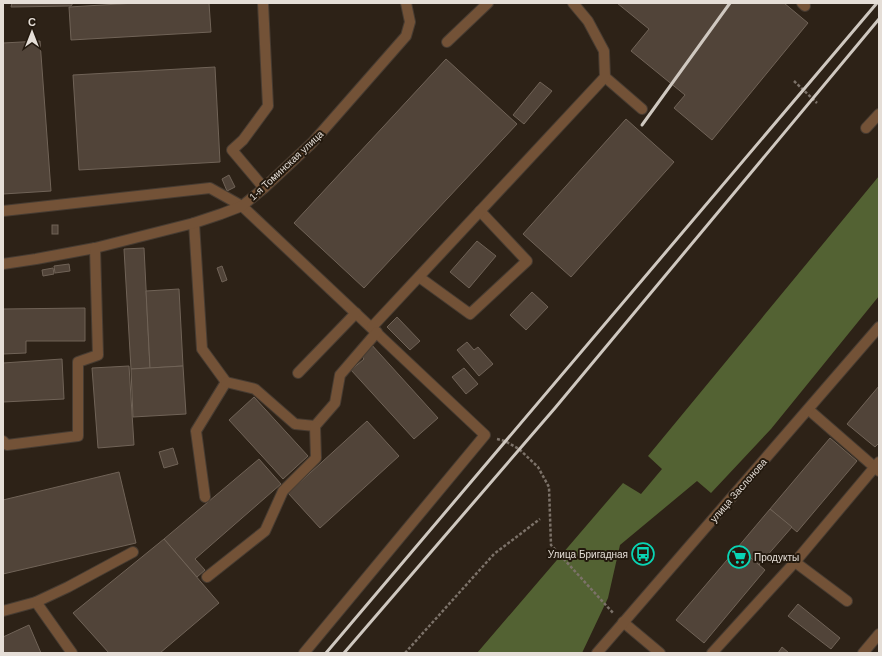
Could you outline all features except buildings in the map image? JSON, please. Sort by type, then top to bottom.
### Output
[{"type":"street","points":[[263,3],[268,106],[243,140],[232,150],[264,188]]},
{"type":"street","name":"1-я Томинская улица","points":[[3,264],[95,248],[194,222],[242,206],[312,144],[406,36],[410,22],[406,3]]},
{"type":"street","points":[[447,42],[488,3]]},
{"type":"street","points":[[208,577],[265,531],[283,491],[316,458],[315,426],[335,403],[340,375],[374,330],[419,277],[605,77],[604,51],[588,21],[573,3]]},
{"type":"street","points":[[605,77],[642,110]]},
{"type":"street","points":[[866,128],[879,114]]},
{"type":"street","points":[[3,211],[210,188],[242,206],[485,435],[304,653]]},
{"type":"street","points":[[419,277],[470,314],[527,262],[480,211]]},
{"type":"street","points":[[194,222],[202,349],[226,382],[255,389],[295,424],[315,426]]},
{"type":"street","points":[[3,441],[7,446],[78,436],[78,362],[98,355],[95,248]]},
{"type":"street","points":[[298,373],[356,313]]},
{"type":"street","name":"улица Заслонова","points":[[597,653],[809,410],[879,327]]},
{"type":"street","points":[[205,497],[196,431],[226,382]]},
{"type":"street","points":[[712,653],[795,562],[877,467],[809,410]]},
{"type":"street","points":[[3,611],[36,602],[68,587],[133,552]]},
{"type":"street","points":[[795,562],[847,601]]},
{"type":"street","points":[[36,602],[72,653]]},
{"type":"street","points":[[623,622],[660,653]]},
{"type":"street","points":[[863,653],[879,634]]},
{"type":"path","points":[[794,81],[817,103]]},
{"type":"path","points":[[485,435],[506,441],[519,449],[538,467],[549,487],[551,545],[623,622]]},
{"type":"path","points":[[404,653],[494,554],[540,519]]},
{"type":"green space","points":[[879,176],[879,296],[771,429],[711,493],[697,481],[620,545],[608,598],[582,653],[477,653],[623,483],[641,494],[662,469],[648,456]]},
{"type":"railway","points":[[642,125],[730,3]]},
{"type":"railway","points":[[326,653],[877,3]]},
{"type":"railway","points":[[344,653],[555,408],[879,19]]},
{"type":"place","name":"Улица Бригадная","points":[[643,554]]},
{"type":"place","name":"Продукты","points":[[739,557]]}]
